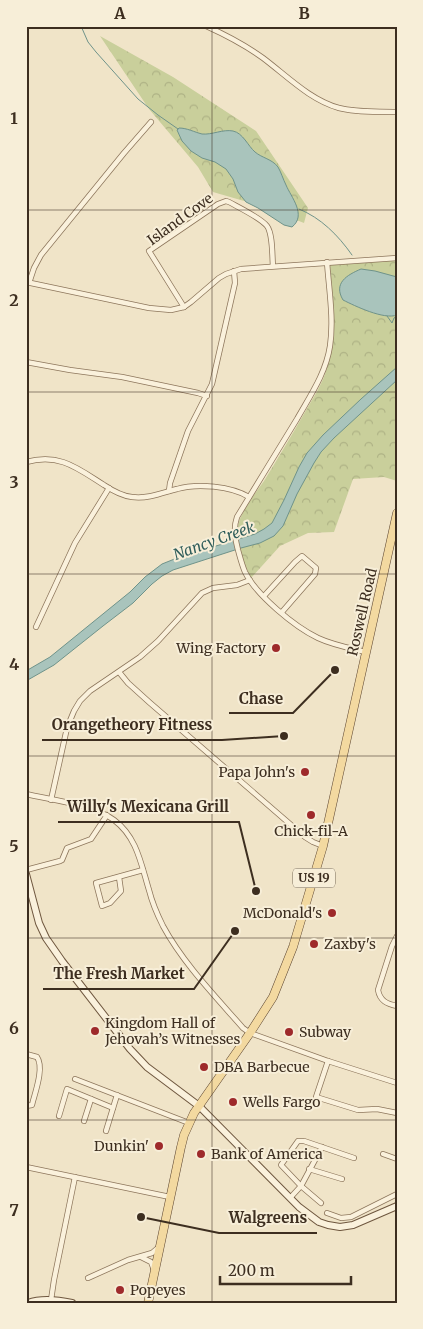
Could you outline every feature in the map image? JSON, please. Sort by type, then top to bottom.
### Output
[{"type":"main road","name":"Roswell Road","points":[[323,846],[394,536],[397,513]]},
{"type":"main road","name":"US 19","points":[[150,1303],[150,1294],[170,1197],[181,1147],[189,1123],[272,997],[288,963],[323,846]]},
{"type":"street","points":[[206,26],[244,45],[308,93],[329,104],[351,110],[397,112]]},
{"type":"street","points":[[151,122],[41,256],[28,282],[149,308],[171,310],[192,302],[219,278],[234,271],[247,268],[397,258]]},
{"type":"street","name":"Island Cove","points":[[184,306],[149,251],[218,204],[226,201],[230,202],[267,226],[270,235],[273,266]]},
{"type":"street","points":[[327,262],[331,330],[330,348],[325,366],[315,388],[236,517],[234,536],[245,572],[250,580],[282,612],[319,639],[366,652]]},
{"type":"street","points":[[169,491],[188,431],[207,396],[216,371],[235,283],[234,271]]},
{"type":"street","points":[[26,362],[122,377],[207,396]]},
{"type":"street","points":[[26,462],[43,458],[62,461],[122,495],[138,498],[150,497],[188,487],[207,486],[239,492],[249,497]]},
{"type":"street","points":[[36,627],[75,543],[109,488]]},
{"type":"street","points":[[264,596],[302,556],[316,568],[309,581],[282,612]]},
{"type":"street","points":[[51,800],[67,728],[80,701],[90,691],[140,657],[202,593],[212,588],[237,585],[250,580]]},
{"type":"street","points":[[119,672],[149,702],[305,837],[323,846]]},
{"type":"street","points":[[26,794],[88,808],[107,815],[121,825],[138,851],[154,906],[163,926],[207,987],[243,1028],[250,1033],[328,1061],[397,1083]]},
{"type":"street","points":[[26,870],[62,860],[66,848],[91,839],[107,815]]},
{"type":"street","points":[[119,877],[122,891],[110,903],[102,906],[96,883],[144,870]]},
{"type":"street","points":[[26,874],[42,931],[136,1057],[199,1106],[299,1206],[319,1222],[334,1227],[344,1227],[396,1207],[395,1195],[351,1217],[341,1218],[327,1213]]},
{"type":"street","points":[[397,936],[378,990],[382,1000],[397,1006]]},
{"type":"street","points":[[26,1054],[37,1057],[40,1062],[40,1070],[32,1105],[26,1106]]},
{"type":"street","points":[[328,1061],[316,1097],[358,1110],[377,1109],[397,1114]]},
{"type":"street","points":[[75,1079],[189,1123]]},
{"type":"street","points":[[59,1116],[67,1090],[113,1108]]},
{"type":"street","points":[[106,1131],[117,1095]]},
{"type":"street","points":[[84,1121],[91,1099]]},
{"type":"street","points":[[321,1203],[301,1186],[282,1165],[298,1142],[304,1141],[354,1158]]},
{"type":"street","points":[[290,1198],[301,1186],[322,1147]]},
{"type":"street","points":[[383,1154],[397,1159]]},
{"type":"street","points":[[26,1166],[170,1197]]},
{"type":"street","points":[[309,1169],[342,1179]]},
{"type":"street","points":[[51,1300],[75,1177]]},
{"type":"street","points":[[88,1278],[128,1260],[152,1253],[160,1246]]},
{"type":"street","points":[[140,1256],[151,1262],[154,1273]]},
{"type":"street","points":[[28,1303],[51,1300],[72,1303]]},
{"type":"green space","points":[[100,36],[173,77],[256,131],[308,208],[304,223],[258,205],[213,192],[198,167],[149,109]]},
{"type":"green space","points":[[397,260],[397,481],[384,477],[353,479],[334,532],[308,533],[280,546],[251,578],[239,547],[239,522],[248,503],[264,481],[318,390],[325,374],[330,355],[333,329],[330,265]]},
{"type":"water","points":[[179,128],[202,134],[221,131],[237,132],[255,152],[273,162],[278,167],[298,212],[296,222],[292,227],[284,225],[246,202],[238,192],[233,179],[226,169],[191,151],[182,141],[177,130]]},
{"type":"water","points":[[361,269],[397,277],[397,315],[385,316],[377,314],[343,300],[340,289],[343,280]]},
{"type":"water","points":[[397,367],[397,380],[321,452],[297,494],[283,526],[274,536],[260,543],[173,570],[162,576],[133,603],[54,665],[26,681],[26,671],[50,657],[162,564],[255,534],[272,523],[307,453],[323,435]]},
{"type":"waterway","points":[[81,26],[88,42],[138,99],[178,129]]},
{"type":"waterway","points":[[299,209],[315,217],[328,228],[352,255]]},
{"type":"waterway","points":[[387,316],[392,323],[397,316]]},
{"type":"place","name":"Wing Factory","points":[[276,648]]},
{"type":"place","name":"Chase","points":[[335,670]]},
{"type":"place","name":"Orangetheory Fitness","points":[[284,736]]},
{"type":"place","name":"Papa John's","points":[[305,772]]},
{"type":"place","name":"Chick-fil-A","points":[[311,815]]},
{"type":"place","name":"Willy's Mexicana Grill","points":[[256,891]]},
{"type":"place","name":"McDonald's","points":[[332,913]]},
{"type":"place","name":"The Fresh Market","points":[[235,931]]},
{"type":"place","name":"Zaxby's","points":[[314,944]]},
{"type":"place","name":"Kingdom Hall of Jehovah’s Witnesses","points":[[95,1031]]},
{"type":"place","name":"Subway","points":[[289,1032]]},
{"type":"place","name":"DBA Barbecue","points":[[204,1067]]},
{"type":"place","name":"Wells Fargo","points":[[233,1102]]},
{"type":"place","name":"Dunkin'","points":[[159,1146]]},
{"type":"place","name":"Bank of America","points":[[201,1154]]},
{"type":"place","name":"Walgreens","points":[[141,1217]]},
{"type":"place","name":"Popeyes","points":[[120,1290]]},
{"type":"water label","name":"Nancy Creek","points":[[214,541]]}]
